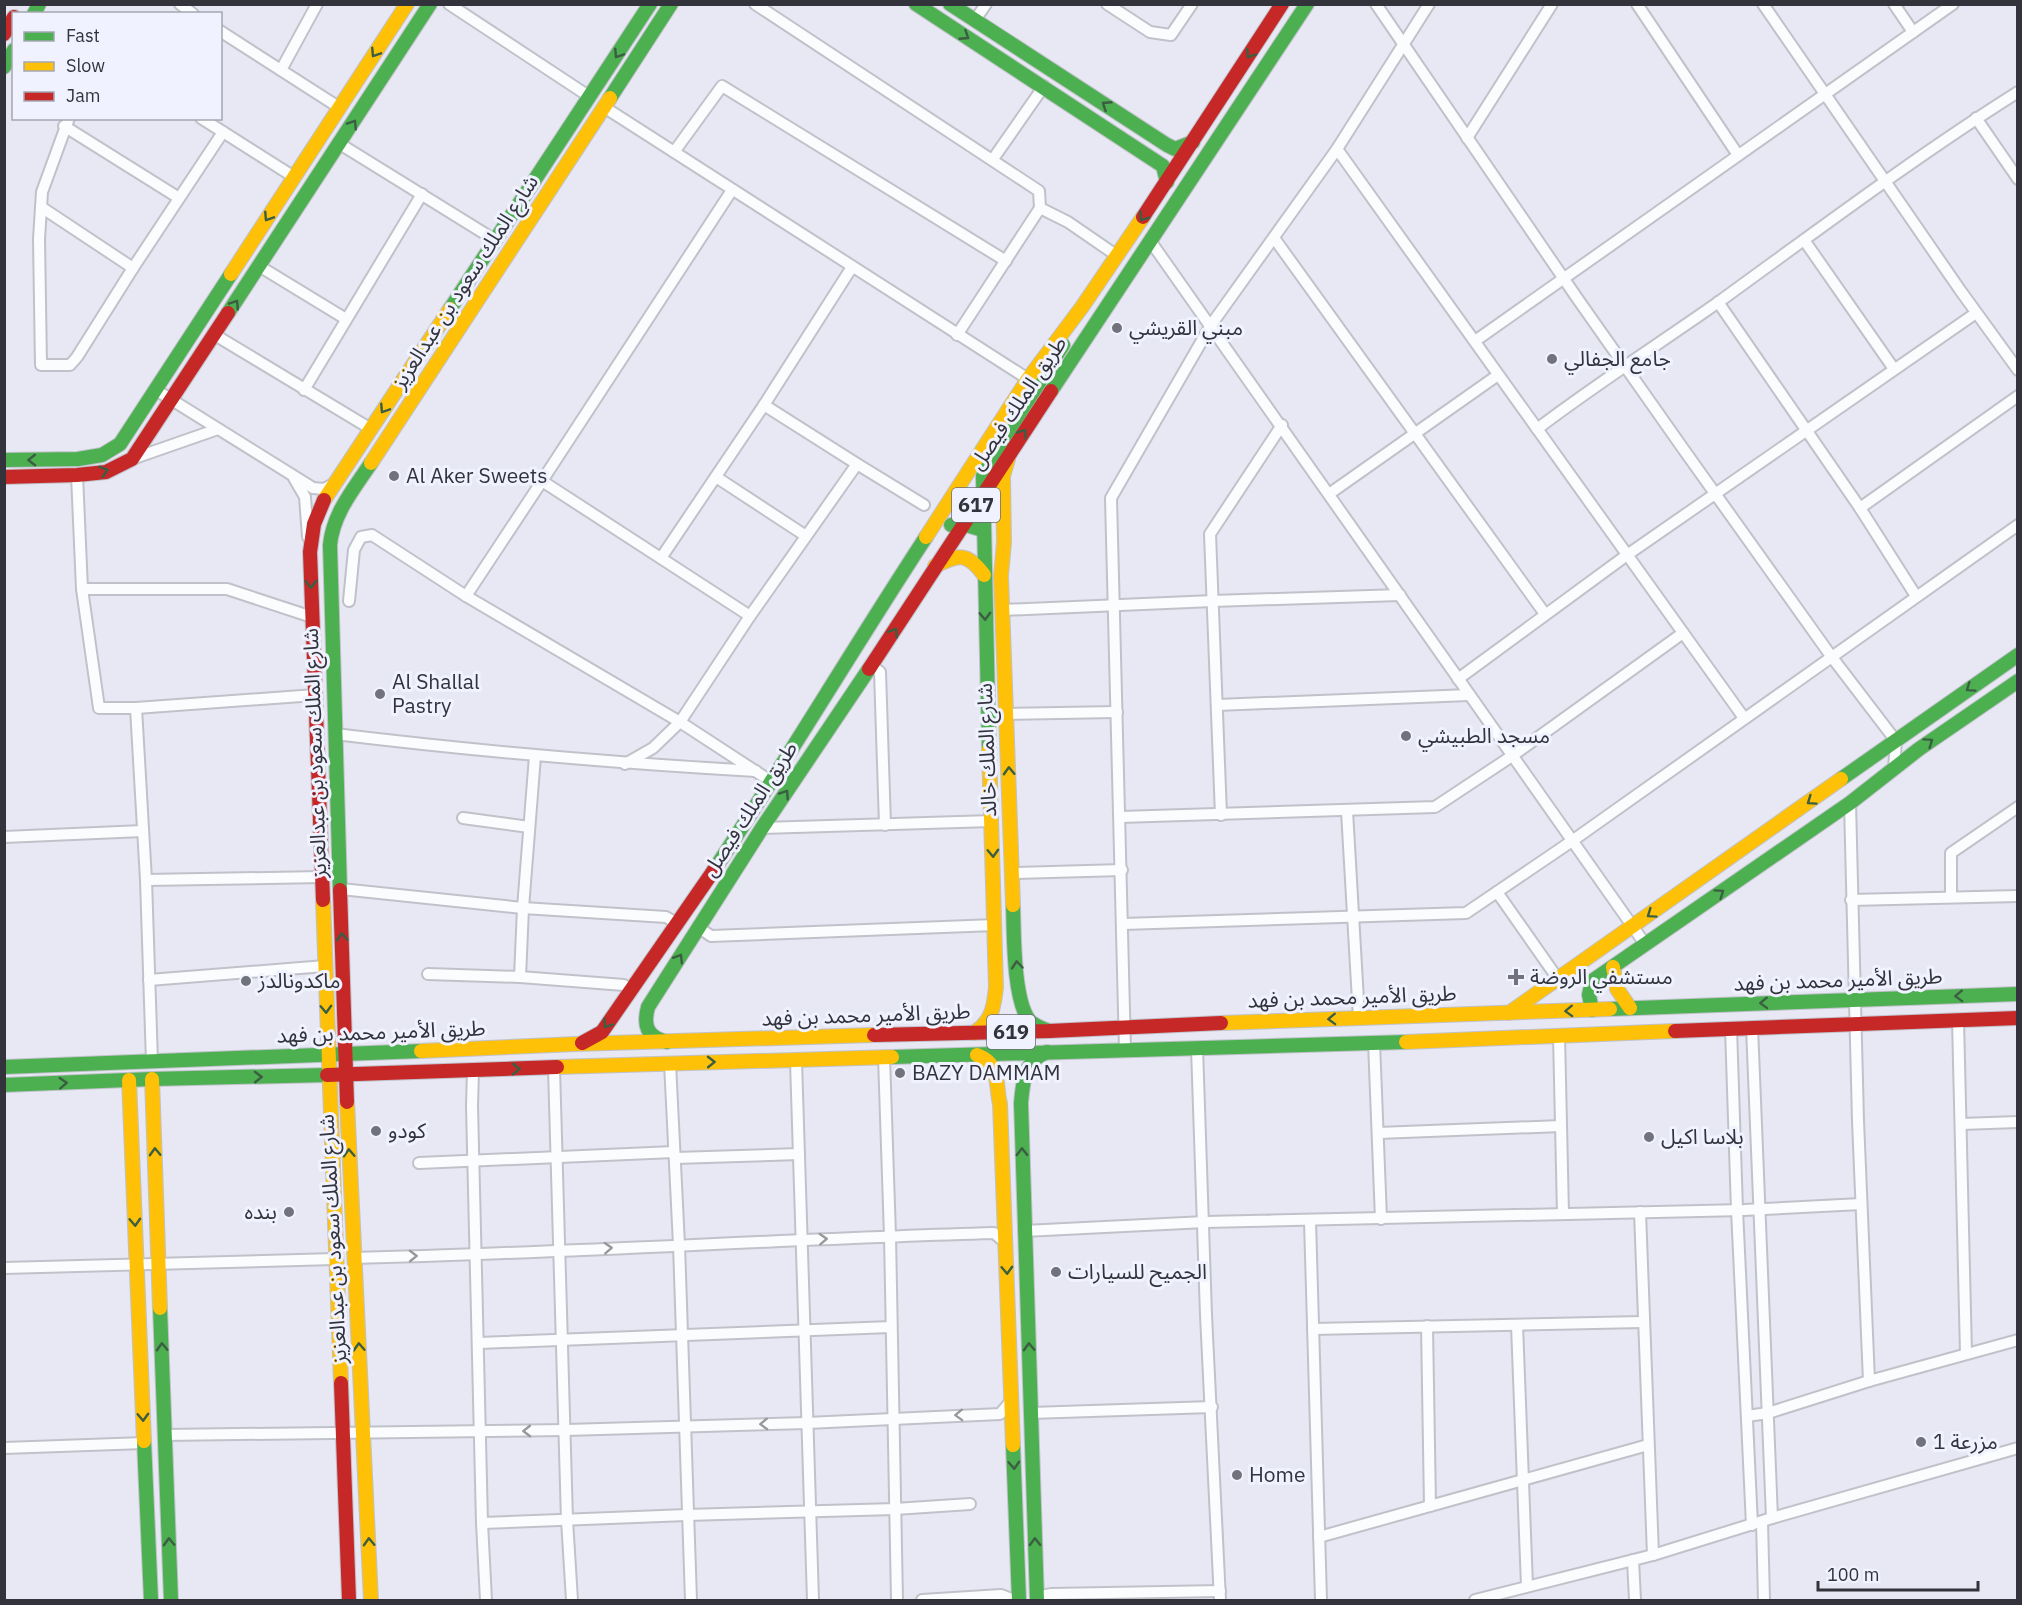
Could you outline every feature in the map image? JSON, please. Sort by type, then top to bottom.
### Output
[{"type":"main road","points":[[4,460],[78,459],[102,455],[120,444],[407,4]]},
{"type":"main road","points":[[4,477],[77,476],[106,472],[132,459],[260,267],[430,4]]},
{"type":"main road","name":"شارع الملك سعود بن عبدالعزيز","points":[[349,1600],[312,617],[311,536],[317,512],[335,483],[650,4]]},
{"type":"main road","name":"شارع الملك سعود بن عبدالعزيز","points":[[371,1600],[345,1055],[330,545],[340,509],[444,354],[671,4]]},
{"type":"main road","points":[[916,4],[1163,166],[1167,182]]},
{"type":"main road","points":[[950,4],[1175,149],[1193,142]]},
{"type":"main road","name":"طريق الملك فيصل","points":[[576,1044],[602,1032],[627,989],[678,924],[772,782],[866,629],[1028,379],[1082,307],[1167,182],[1282,4]]},
{"type":"main road","name":"طريق الملك فيصل","points":[[648,1007],[762,828],[872,666],[935,566],[1152,242],[1307,4]]},
{"type":"main road","points":[[4,34],[12,20]]},
{"type":"main road","points":[[4,67],[12,53]]},
{"type":"main road","points":[[1128,143],[1138,127]]},
{"type":"main road","points":[[444,354],[434,356],[434,347],[465,299],[478,266]]},
{"type":"main road","points":[[982,495],[983,476],[989,461],[1062,347],[1082,307]]},
{"type":"main road","name":"شارع الملك خالد","points":[[1009,454],[1003,487],[1003,603],[1014,935],[1019,987],[1027,1018],[1035,1025],[1049,1031]]},
{"type":"main road","name":"شارع الملك خالد","points":[[974,1033],[987,1024],[991,1018],[996,987],[982,495]]},
{"type":"main road","points":[[816,713],[878,629],[941,532],[951,525],[963,524],[983,530],[992,536],[996,544],[997,574],[1003,603]]},
{"type":"main road","points":[[935,566],[953,557],[964,556],[972,560],[984,575]]},
{"type":"main road","points":[[1509,1013],[2018,655]]},
{"type":"main road","points":[[1592,1010],[1589,995],[1592,981],[1850,803],[1894,768],[2018,681]]},
{"type":"main road","points":[[318,759],[328,815],[330,880],[333,887],[341,889]]},
{"type":"main road","points":[[1612,967],[1614,985],[1620,998],[1629,1008]]},
{"type":"main road","points":[[996,987],[999,999],[1008,1003],[1017,998],[1019,987]]},
{"type":"main road","points":[[627,989],[629,1004],[634,1010],[643,1011],[648,1007]]},
{"type":"main road","name":"طريق الأمير محمد بن فهد","points":[[4,1067],[328,1056],[576,1044],[1049,1031],[1125,1026],[2018,994]]},
{"type":"main road","points":[[648,1007],[645,1024],[649,1034],[658,1040],[674,1043]]},
{"type":"main road","name":"طريق الأمير محمد بن فهد","points":[[4,1085],[1197,1048],[2018,1018]]},
{"type":"main road","points":[[1039,1600],[1021,1103],[1023,1081],[1030,1062],[1038,1055],[1047,1052]]},
{"type":"main road","points":[[977,1054],[986,1057],[994,1066],[996,1091],[1000,1104]]},
{"type":"main road","points":[[152,1079],[171,1600]]},
{"type":"main road","points":[[129,1080],[151,1600]]},
{"type":"main road","points":[[1019,1600],[1000,1104],[1000,1093],[1007,1084],[1015,1085],[1018,1089],[1021,1103]]},
{"type":"street","points":[[281,70],[317,4]]},
{"type":"street","points":[[449,4],[590,97]]},
{"type":"street","points":[[755,4],[1039,191],[1040,208],[957,335]]},
{"type":"street","points":[[975,20],[986,4]]},
{"type":"street","points":[[1107,4],[1150,32],[1171,35],[1192,4]]},
{"type":"street","points":[[1376,4],[1563,279],[1831,656],[1896,741],[1894,768]]},
{"type":"street","points":[[1125,1050],[1111,498],[1211,325],[1337,149],[1430,4]]},
{"type":"street","points":[[1467,138],[1552,4]]},
{"type":"street","points":[[1637,4],[1738,155]]},
{"type":"street","points":[[1763,4],[2018,370]]},
{"type":"street","points":[[1893,4],[1913,32]]},
{"type":"street","points":[[1475,341],[1953,4]]},
{"type":"street","points":[[222,32],[340,108]]},
{"type":"street","points":[[674,152],[722,86],[1006,261]]},
{"type":"street","points":[[993,159],[1044,86]]},
{"type":"street","points":[[1537,429],[1885,181],[2018,92]]},
{"type":"street","points":[[604,107],[1028,379]]},
{"type":"street","points":[[1976,118],[2018,179]]},
{"type":"street","points":[[204,120],[294,177]]},
{"type":"street","points":[[180,198],[67,122],[42,192],[39,238],[41,365],[70,365],[133,268],[180,198],[223,132]]},
{"type":"street","points":[[340,144],[495,240]]},
{"type":"street","points":[[1337,149],[1744,718]]},
{"type":"street","points":[[466,597],[732,190]]},
{"type":"street","points":[[304,390],[422,194]]},
{"type":"street","points":[[41,207],[133,268]]},
{"type":"street","points":[[1040,208],[1068,222],[1116,255]]},
{"type":"street","points":[[1274,238],[1545,614]]},
{"type":"street","points":[[1804,240],[1894,369]]},
{"type":"street","points":[[1152,242],[1646,944]]},
{"type":"street","points":[[260,267],[346,319]]},
{"type":"street","points":[[661,558],[764,405],[852,267]]},
{"type":"street","points":[[1718,302],[1860,508],[1916,596]]},
{"type":"street","points":[[1458,679],[1627,555],[1976,312]]},
{"type":"street","points":[[215,335],[371,429]]},
{"type":"street","points":[[1329,494],[1498,375]]},
{"type":"street","points":[[156,390],[313,488],[330,487],[335,483]]},
{"type":"street","points":[[1860,508],[2018,396]]},
{"type":"street","points":[[764,405],[924,505]]},
{"type":"street","points":[[1221,815],[1210,534],[1282,425]]},
{"type":"street","points":[[132,459],[218,429]]},
{"type":"street","points":[[625,764],[653,748],[680,722],[750,616],[857,464]]},
{"type":"street","points":[[77,476],[82,589],[99,708],[136,708],[315,695]]},
{"type":"street","points":[[292,476],[305,497],[310,552]]},
{"type":"street","points":[[716,477],[806,536]]},
{"type":"street","points":[[542,481],[750,616]]},
{"type":"street","points":[[1123,924],[1466,913],[1572,841],[2018,525]]},
{"type":"street","points":[[349,601],[354,550],[361,537],[372,535],[466,597],[680,722],[772,782]]},
{"type":"street","points":[[82,589],[226,589],[312,617]]},
{"type":"street","points":[[1003,603],[1115,605],[1400,595]]},
{"type":"street","points":[[1120,817],[1435,807],[1512,756],[1683,633]]},
{"type":"street","points":[[872,666],[880,672],[885,825]]},
{"type":"street","points":[[1217,705],[1469,694]]},
{"type":"street","points":[[136,708],[146,880],[152,1062]]},
{"type":"street","points":[[1007,714],[1118,712]]},
{"type":"street","points":[[335,734],[437,747],[625,764],[757,771]]},
{"type":"street","points":[[520,977],[535,756]]},
{"type":"street","points":[[1850,803],[1851,900],[1869,1381]]},
{"type":"street","points":[[1951,897],[1951,853],[2018,807]]},
{"type":"street","points":[[1347,811],[1359,1018]]},
{"type":"street","points":[[463,818],[529,827]]},
{"type":"street","points":[[762,828],[992,820]]},
{"type":"street","points":[[4,837],[143,831]]},
{"type":"street","points":[[1013,873],[1122,870]]},
{"type":"street","points":[[146,880],[322,877]]},
{"type":"street","points":[[341,889],[523,908],[666,917],[678,924]]},
{"type":"street","points":[[1497,892],[1557,979]]},
{"type":"street","points":[[1851,900],[2018,896]]},
{"type":"street","points":[[698,927],[711,936],[995,925]]},
{"type":"street","points":[[149,980],[325,966]]},
{"type":"street","points":[[428,974],[520,977],[627,989]]},
{"type":"street","points":[[1958,1020],[1966,1354]]},
{"type":"street","points":[[1731,1028],[1747,1416],[1762,1522]]},
{"type":"street","points":[[1752,1028],[1768,1413],[1762,1522],[1764,1600]]},
{"type":"street","points":[[1559,1035],[1563,1214]]},
{"type":"street","points":[[1374,1042],[1381,1219]]},
{"type":"street","points":[[1039,1600],[1046,1595],[1057,1594],[1220,1596],[1206,1315],[1205,1222],[1197,1048]]},
{"type":"street","points":[[884,1057],[897,1600]]},
{"type":"street","points":[[796,1060],[813,1600]]},
{"type":"street","points":[[670,1063],[679,1245],[691,1600]]},
{"type":"street","points":[[554,1068],[567,1520],[572,1600]]},
{"type":"street","points":[[473,1070],[482,1523],[486,1600]]},
{"type":"street","points":[[1960,1124],[2018,1122]]},
{"type":"street","points":[[1378,1133],[1561,1126]]},
{"type":"street","points":[[419,1163],[556,1157],[799,1154]]},
{"type":"street","points":[[1024,1230],[1205,1222],[1737,1210],[1861,1204]]},
{"type":"street","points":[[1640,1212],[1642,1322],[1653,1555]]},
{"type":"street","points":[[1310,1221],[1321,1600]]},
{"type":"street","points":[[354,1258],[994,1233],[1006,1243]]},
{"type":"street","points":[[4,1268],[335,1259]]},
{"type":"street","points":[[1313,1329],[1642,1322]]},
{"type":"street","points":[[1517,1325],[1527,1586]]},
{"type":"street","points":[[1427,1326],[1430,1506]]},
{"type":"street","points":[[479,1343],[891,1327]]},
{"type":"street","points":[[1747,1416],[1768,1413],[1869,1381],[2018,1340]]},
{"type":"street","points":[[165,1435],[481,1432],[807,1423],[1000,1414],[1011,1401]]},
{"type":"street","points":[[1031,1413],[1212,1407]]},
{"type":"street","points":[[4,1448],[144,1443]]},
{"type":"street","points":[[1319,1537],[1648,1445]]},
{"type":"street","points":[[1475,1600],[1653,1555],[2018,1448]]},
{"type":"street","points":[[482,1523],[895,1509],[970,1504]]},
{"type":"street","points":[[1633,1560],[1635,1600]]},
{"type":"street","points":[[922,1600],[1001,1595],[1014,1600]]},
{"type":"traffic: fast","points":[[35,12],[39,4]]},
{"type":"traffic: fast","points":[[228,313],[430,4]]},
{"type":"traffic: fast","points":[[450,309],[650,4]]},
{"type":"traffic: fast","points":[[610,98],[671,4]]},
{"type":"traffic: fast","points":[[916,4],[1163,166],[1167,182]]},
{"type":"traffic: fast","points":[[950,4],[1167,145],[1175,149],[1193,142]]},
{"type":"traffic: fast","points":[[1051,391],[1307,4]]},
{"type":"traffic: fast","points":[[4,67],[12,53]]},
{"type":"traffic: fast","points":[[4,460],[78,459],[102,455],[120,444],[231,274]]},
{"type":"traffic: fast","points":[[989,749],[983,476],[989,461],[1063,345]]},
{"type":"traffic: fast","points":[[340,890],[330,545],[335,522],[351,492],[371,463]]},
{"type":"traffic: fast","points":[[951,525],[963,524],[983,530]]},
{"type":"traffic: fast","points":[[714,870],[926,537]]},
{"type":"traffic: fast","points":[[1841,779],[2018,655]]},
{"type":"traffic: fast","points":[[667,1042],[655,1037],[648,1030],[646,1020],[648,1007],[762,828],[869,669]]},
{"type":"traffic: fast","points":[[1592,1010],[1589,995],[1592,981],[1850,803],[1919,749],[2018,681]]},
{"type":"traffic: fast","points":[[1013,905],[1015,965],[1020,997],[1029,1020],[1049,1031]]},
{"type":"traffic: fast","points":[[1610,1009],[2018,994]]},
{"type":"traffic: fast","points":[[892,1057],[1406,1042]]},
{"type":"traffic: fast","points":[[4,1067],[421,1051]]},
{"type":"traffic: fast","points":[[1037,1600],[1021,1103],[1024,1080],[1029,1066],[1047,1052]]},
{"type":"traffic: fast","points":[[4,1085],[327,1075]]},
{"type":"traffic: fast","points":[[160,1308],[171,1600]]},
{"type":"traffic: fast","points":[[144,1441],[151,1600]]},
{"type":"traffic: fast","points":[[1013,1445],[1019,1600]]},
{"type":"traffic: slow","points":[[231,274],[407,4]]},
{"type":"traffic: slow","points":[[371,463],[610,98]]},
{"type":"traffic: slow","points":[[926,537],[1028,379],[1082,307],[1143,217]]},
{"type":"traffic: slow","points":[[324,500],[450,309]]},
{"type":"traffic: slow","points":[[1008,459],[1003,476],[1004,542],[1001,576],[1013,905]]},
{"type":"traffic: slow","points":[[935,566],[950,559],[962,557],[973,562],[984,575]]},
{"type":"traffic: slow","points":[[974,1033],[985,1024],[991,1013],[996,987],[989,749]]},
{"type":"traffic: slow","points":[[1509,1013],[1841,779]]},
{"type":"traffic: slow","points":[[323,900],[341,1383]]},
{"type":"traffic: slow","points":[[1613,967],[1617,989],[1630,1008]]},
{"type":"traffic: slow","points":[[1221,1023],[1610,1009]]},
{"type":"traffic: slow","points":[[1406,1042],[1675,1031]]},
{"type":"traffic: slow","points":[[421,1051],[874,1035]]},
{"type":"traffic: slow","points":[[977,1055],[985,1059],[994,1069],[1000,1104],[1013,1445]]},
{"type":"traffic: slow","points":[[557,1067],[892,1057]]},
{"type":"traffic: slow","points":[[152,1079],[160,1308]]},
{"type":"traffic: slow","points":[[129,1080],[144,1441]]},
{"type":"traffic: slow","points":[[347,1102],[371,1600]]},
{"type":"traffic: jam","points":[[1143,217],[1282,4]]},
{"type":"traffic: jam","points":[[4,34],[12,20]]},
{"type":"traffic: jam","points":[[4,477],[106,472],[132,459],[228,313]]},
{"type":"traffic: jam","points":[[869,669],[1051,391]]},
{"type":"traffic: jam","points":[[323,900],[310,552],[314,524],[324,500]]},
{"type":"traffic: jam","points":[[582,1043],[602,1032],[714,870]]},
{"type":"traffic: jam","points":[[340,890],[347,1102]]},
{"type":"traffic: jam","points":[[1675,1031],[2018,1018]]},
{"type":"traffic: jam","points":[[874,1035],[1049,1031],[1221,1023]]},
{"type":"traffic: jam","points":[[327,1075],[557,1067]]},
{"type":"traffic: jam","points":[[341,1383],[349,1600]]},
{"type":"place","name":"مبني القريشي","points":[[1117,328]]},
{"type":"place","name":"جامع الجفالي","points":[[1552,359]]},
{"type":"place","name":"Al Aker Sweets","points":[[394,476]]},
{"type":"place","name":"Al Shallal Pastry","points":[[380,694]]},
{"type":"place","name":"مسجد الطبيشي","points":[[1406,736]]},
{"type":"place","name":"مستشفي الروضة","points":[[1516,977]]},
{"type":"place","name":"ماكدونالدز","points":[[246,981]]},
{"type":"place","name":"BAZY DAMMAM","points":[[900,1073]]},
{"type":"place","name":"كودو","points":[[376,1131]]},
{"type":"place","name":"بلاسا اكيل","points":[[1649,1137]]},
{"type":"place","name":"بنده","points":[[289,1212]]},
{"type":"place","name":"الجميح للسيارات","points":[[1056,1272]]},
{"type":"place","name":"مزرعة 1","points":[[1921,1442]]},
{"type":"place","name":"Home","points":[[1237,1475]]}]
